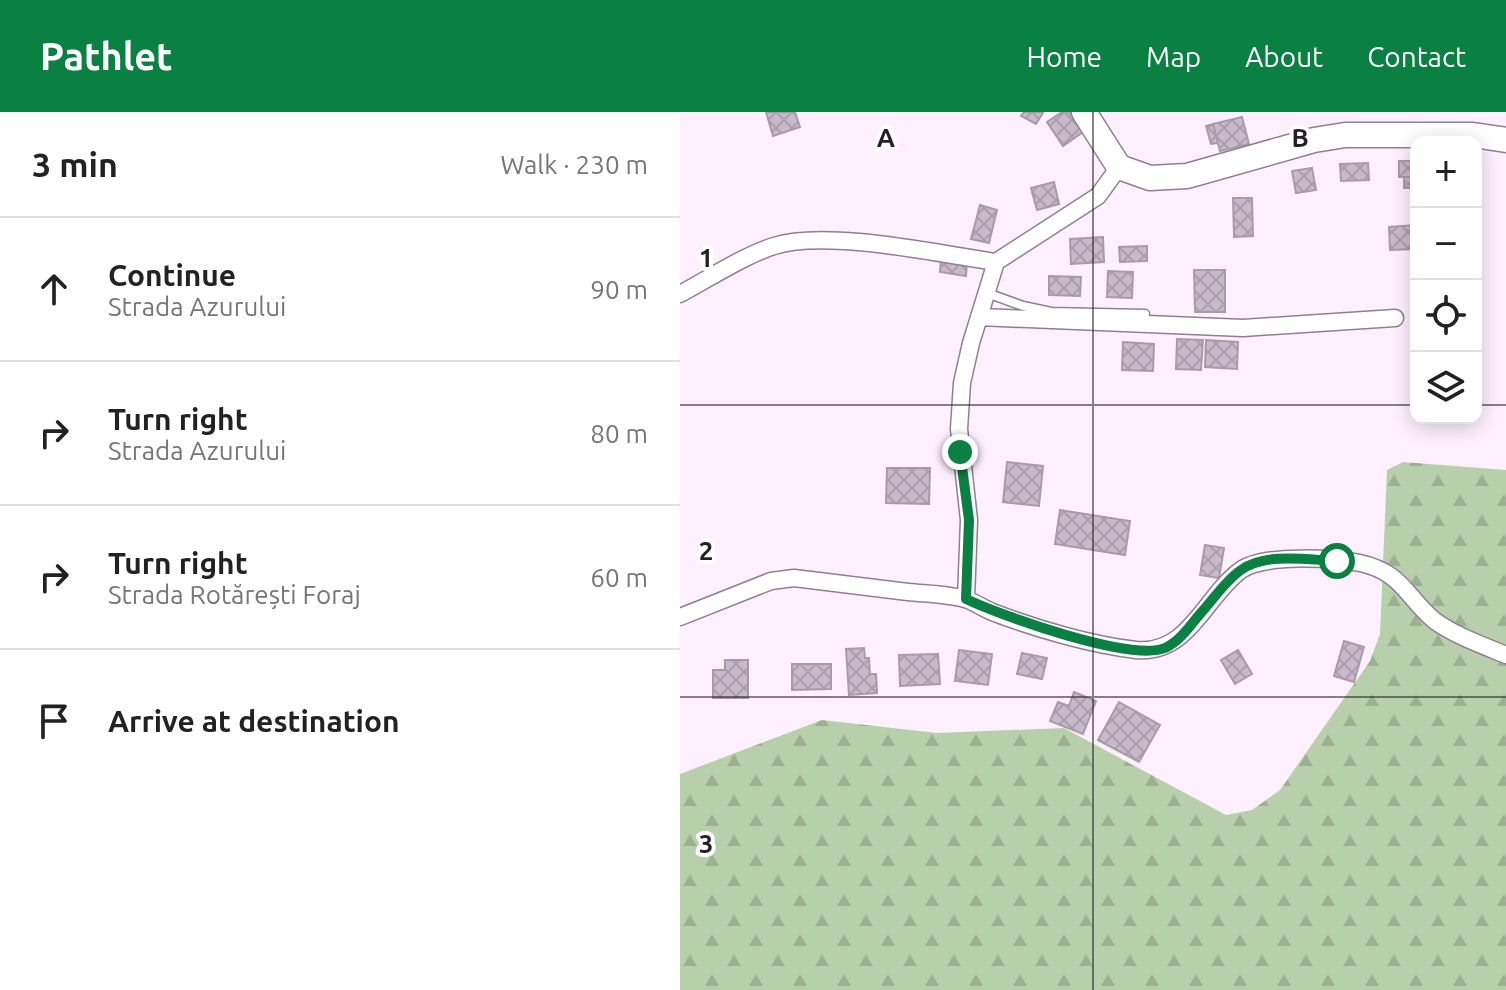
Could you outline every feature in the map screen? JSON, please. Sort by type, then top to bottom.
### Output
[{"type":"street","points":[[1084,112],[1119,167],[1150,178],[1169,179],[1314,140],[1345,135],[1473,135],[1506,140]]},
{"type":"street","points":[[680,294],[772,246],[794,241],[860,243],[996,262],[1098,196],[1119,167]]},
{"type":"street","points":[[966,599],[969,520],[959,429],[962,383],[996,262]]},
{"type":"street","points":[[979,317],[1243,328],[1395,318]]},
{"type":"street","points":[[680,617],[771,581],[794,578],[966,599],[995,613],[1075,637],[1137,650],[1163,649],[1180,638],[1242,569],[1277,560],[1337,561],[1362,563],[1381,570],[1398,580],[1434,620],[1506,655]]},
{"type":"lane","points":[[987,293],[1051,312],[1145,314]]},
{"type":"green space","points":[[1403,462],[1506,470],[1506,990],[680,990],[680,774],[822,720],[937,733],[1064,728],[1226,815],[1252,810],[1280,790],[1370,661],[1380,634],[1387,470]]},
{"type":"building","points":[[766,112],[795,112],[800,127],[773,136]]},
{"type":"building","points":[[1024,112],[1043,113],[1036,124],[1021,116]]},
{"type":"building","points":[[1062,112],[1069,112],[1083,132],[1063,146],[1047,122]]},
{"type":"building","points":[[1242,117],[1249,144],[1220,151],[1213,124]]},
{"type":"building","points":[[1213,124],[1218,143],[1211,144],[1206,126]]},
{"type":"building","points":[[1399,161],[1410,161],[1410,177],[1399,177]]},
{"type":"building","points":[[1368,163],[1369,180],[1341,181],[1340,164]]},
{"type":"building","points":[[1312,168],[1316,190],[1296,193],[1292,171]]},
{"type":"building","points":[[1404,177],[1410,177],[1410,188],[1404,188]]},
{"type":"building","points":[[1054,182],[1059,204],[1037,210],[1031,188]]},
{"type":"building","points":[[1233,198],[1252,198],[1253,236],[1234,237]]},
{"type":"building","points":[[980,205],[997,210],[989,243],[971,239]]},
{"type":"building","points":[[1410,225],[1410,249],[1390,250],[1389,227]]},
{"type":"building","points":[[1103,237],[1104,262],[1071,264],[1070,239]]},
{"type":"building","points":[[1147,246],[1147,261],[1120,262],[1119,247]]},
{"type":"building","points":[[941,259],[967,262],[966,276],[940,272]]},
{"type":"building","points":[[1194,270],[1225,270],[1225,312],[1195,312]]},
{"type":"building","points":[[1108,271],[1133,272],[1132,298],[1107,297]]},
{"type":"building","points":[[1049,276],[1081,277],[1080,296],[1049,295]]},
{"type":"building","points":[[1177,339],[1203,340],[1201,370],[1176,369]]},
{"type":"building","points":[[1206,340],[1238,342],[1237,369],[1205,367]]},
{"type":"building","points":[[1123,342],[1154,344],[1153,371],[1122,370]]},
{"type":"building","points":[[1007,462],[1043,466],[1039,506],[1003,502]]},
{"type":"building","points":[[887,468],[930,468],[929,504],[886,503]]},
{"type":"building","points":[[1060,510],[1130,521],[1125,555],[1055,544]]},
{"type":"building","points":[[1205,545],[1224,548],[1219,578],[1200,575]]},
{"type":"building","points":[[1344,641],[1364,647],[1354,682],[1334,676]]},
{"type":"building","points":[[864,648],[865,658],[869,658],[870,674],[876,674],[877,693],[849,695],[846,649]]},
{"type":"building","points":[[959,650],[992,654],[988,685],[955,681]]},
{"type":"building","points":[[1238,650],[1252,674],[1235,684],[1221,660]]},
{"type":"building","points":[[1022,653],[1047,658],[1042,679],[1017,674]]},
{"type":"building","points":[[938,654],[940,684],[900,686],[899,655]]},
{"type":"building","points":[[725,660],[748,660],[748,698],[713,698],[713,670],[725,670]]},
{"type":"building","points":[[792,664],[831,664],[831,689],[792,690]]},
{"type":"building","points":[[1074,692],[1096,701],[1083,734],[1050,721],[1058,702],[1069,706]]},
{"type":"building","points":[[1119,702],[1160,725],[1139,762],[1098,740]]},
{"type":"route","points":[[960,452],[969,520],[966,599],[995,613],[1075,637],[1137,650],[1163,649],[1180,638],[1242,569],[1277,560],[1337,561]]}]
